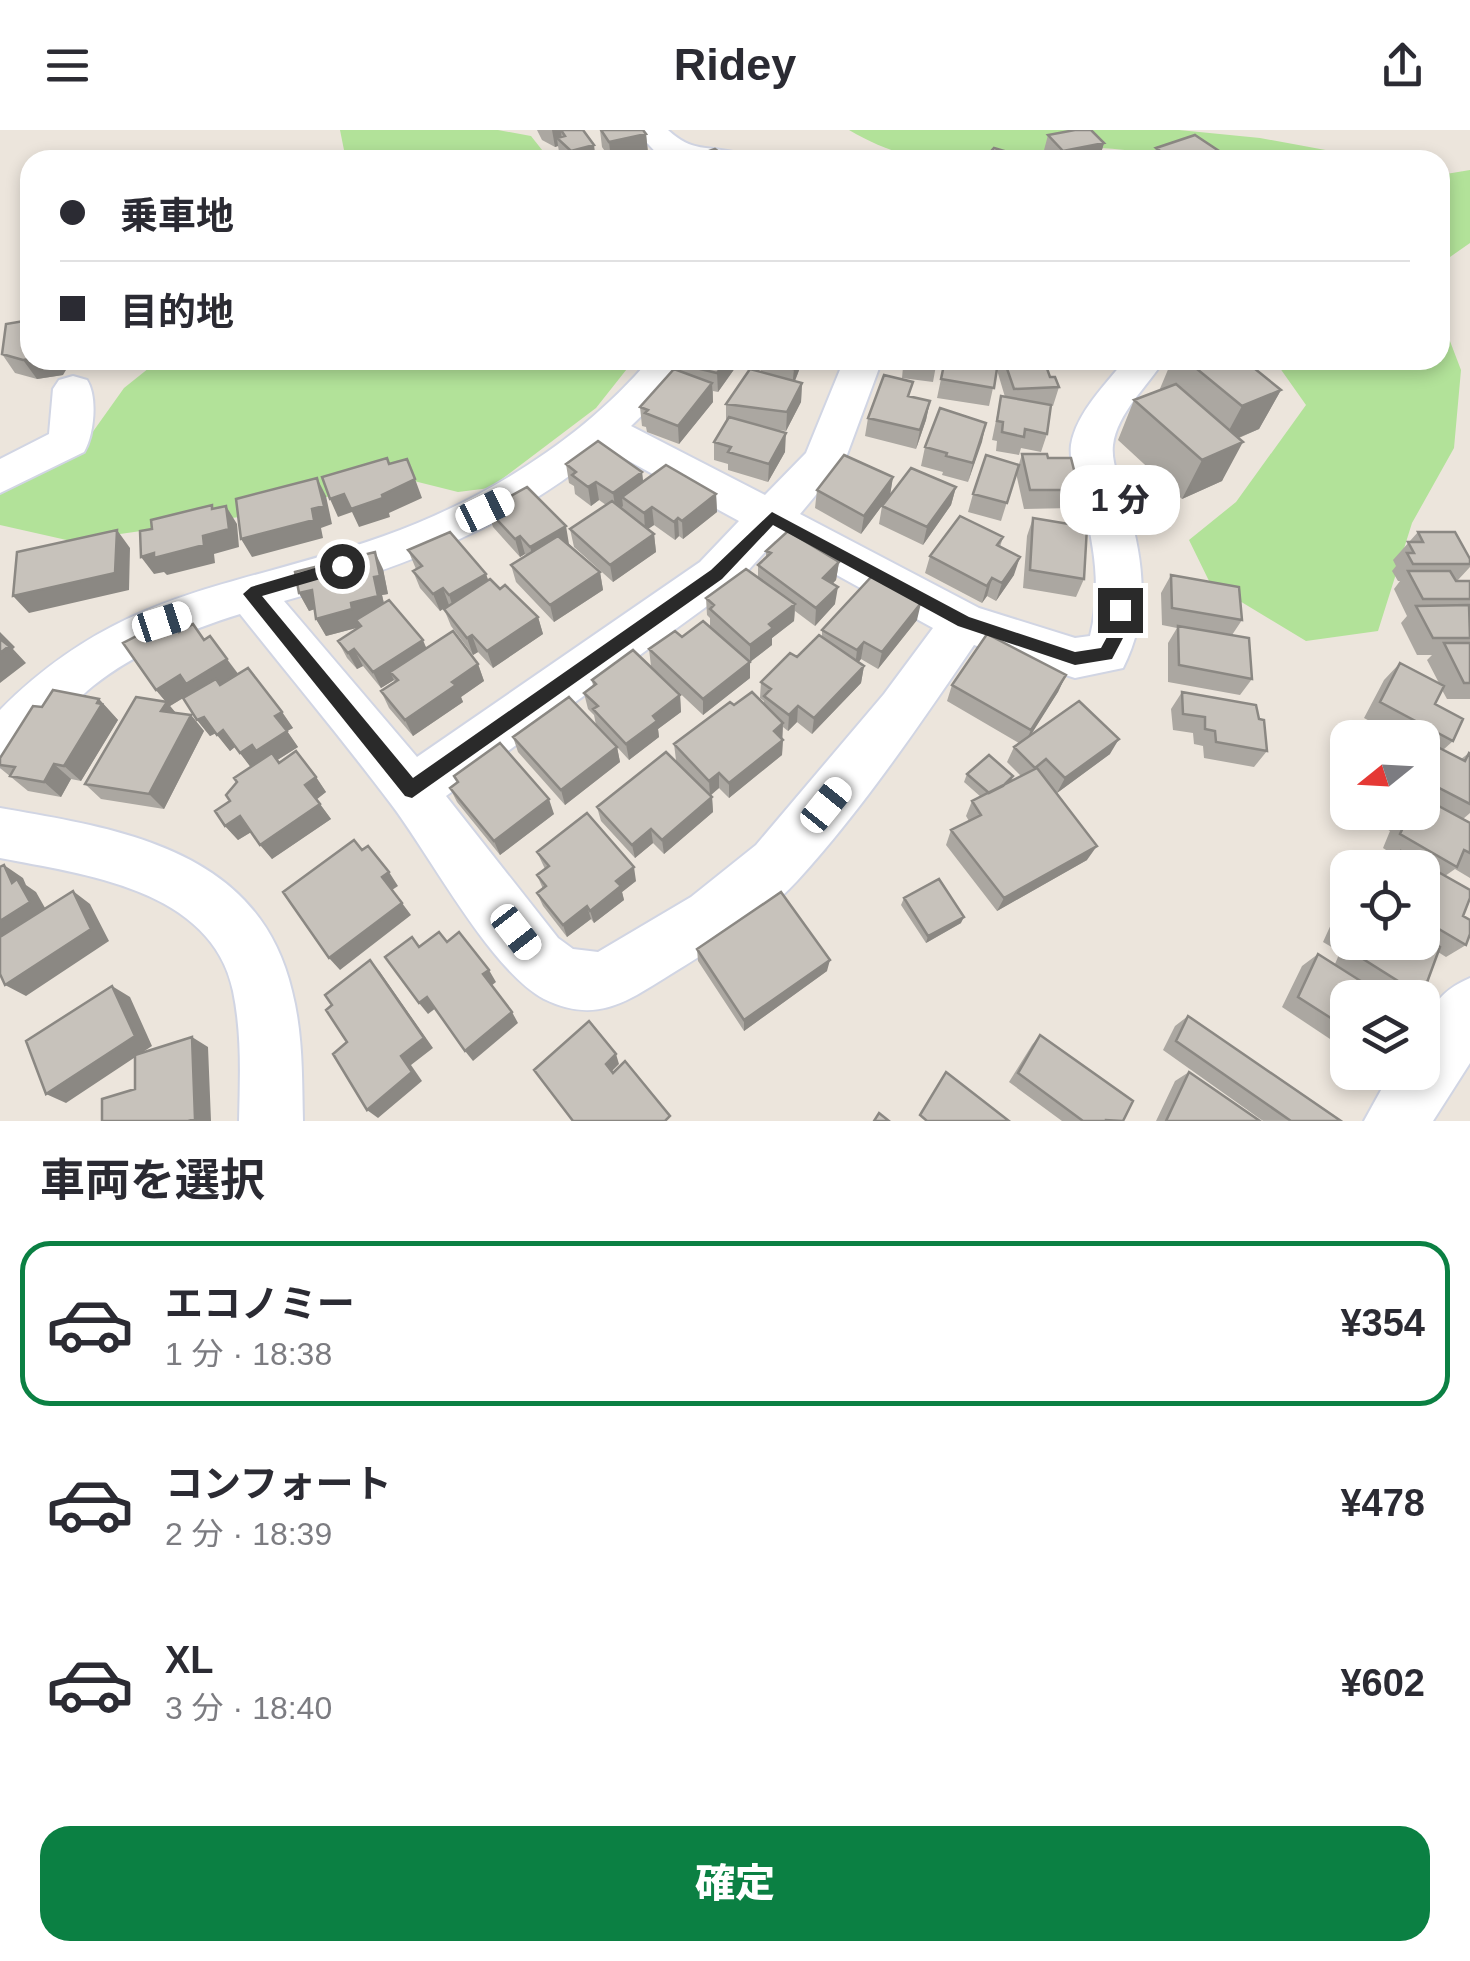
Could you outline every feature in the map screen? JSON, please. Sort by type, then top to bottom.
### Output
[{"type":"street","points":[[650,130],[671,150]]},
{"type":"street","points":[[0,744],[51,690],[102,653],[162,622],[373,557],[454,526],[517,494],[636,402],[662,370]]},
{"type":"street","points":[[412,790],[716,575],[824,460],[859,370]]},
{"type":"street","points":[[602,428],[964,622],[1075,658],[1106,654],[1115,638],[1120,610],[1113,536],[1093,462],[1093,438],[1138,370]]},
{"type":"street","points":[[0,478],[69,442],[73,389]]},
{"type":"street","points":[[251,594],[412,790],[453,851],[537,959],[564,977],[603,982],[710,917],[776,864],[902,709],[964,622]]},
{"type":"street","points":[[0,833],[89,849],[168,875],[230,917],[256,960],[270,1013],[274,1068],[271,1121]]},
{"type":"street","points":[[1396,1121],[1470,1008]]},
{"type":"green space","points":[[340,130],[498,130],[531,136],[542,150],[344,150]]},
{"type":"green space","points":[[849,130],[1179,130],[1260,138],[1326,150],[893,150]]},
{"type":"green space","points":[[1470,170],[1470,243],[1450,257],[1450,173]]},
{"type":"green space","points":[[1450,341],[1461,370],[1454,448],[1412,523],[1378,631],[1306,641],[1210,583],[1189,540],[1236,502],[1306,405],[1281,370],[1450,370]]},
{"type":"green space","points":[[146,370],[626,370],[596,408],[490,488],[458,492],[406,479],[239,517],[71,541],[0,525],[0,494],[87,440],[124,388]]},
{"type":"building","points":[[561,130],[583,130],[594,145],[570,150],[557,138],[565,136]]},
{"type":"building","points":[[601,130],[643,130],[646,134],[609,142]]},
{"type":"building","points":[[1091,130],[1104,143],[1062,150],[1048,135]]},
{"type":"building","points":[[1195,135],[1218,150],[1159,150],[1156,148]]},
{"type":"building","points":[[20,322],[20,359],[2,354],[6,324]]},
{"type":"building","points":[[673,370],[712,383],[678,426],[645,413],[648,410],[640,407]]},
{"type":"building","points":[[749,370],[802,383],[787,412],[726,404]]},
{"type":"building","points":[[943,370],[997,370],[994,388],[941,379]]},
{"type":"building","points":[[1007,370],[1048,370],[1059,387],[1014,389]]},
{"type":"building","points":[[1198,370],[1256,370],[1281,390],[1242,406]]},
{"type":"building","points":[[884,375],[913,382],[908,396],[930,401],[920,430],[868,418]]},
{"type":"building","points":[[1176,384],[1243,442],[1202,460],[1134,400]]},
{"type":"building","points":[[1001,396],[1051,405],[1047,434],[1025,429],[1024,437],[1002,432],[1003,422],[997,421]]},
{"type":"building","points":[[940,408],[986,423],[973,463],[925,447]]},
{"type":"building","points":[[729,417],[786,433],[769,464],[728,452],[731,447],[714,442]]},
{"type":"building","points":[[598,441],[642,472],[613,493],[596,482],[588,487],[572,475],[576,472],[566,464]]},
{"type":"building","points":[[1022,454],[1071,458],[1079,490],[1030,490]]},
{"type":"building","points":[[844,455],[893,477],[864,516],[817,490]]},
{"type":"building","points":[[986,455],[1019,465],[1007,503],[973,494]]},
{"type":"building","points":[[387,458],[389,464],[407,459],[415,479],[382,495],[383,498],[351,509],[344,494],[330,499],[322,477]]},
{"type":"building","points":[[666,465],[716,494],[682,521],[678,518],[674,522],[652,507],[644,513],[622,497]]},
{"type":"building","points":[[911,468],[956,487],[927,527],[882,506]]},
{"type":"building","points":[[317,478],[324,506],[312,509],[314,520],[241,539],[236,499]]},
{"type":"building","points":[[527,487],[566,526],[530,547],[520,536],[515,539],[487,509]]},
{"type":"building","points":[[612,501],[654,534],[610,565],[570,529]]},
{"type":"building","points":[[212,505],[212,509],[226,506],[229,529],[203,536],[204,545],[154,558],[154,553],[141,557],[140,531],[152,529],[151,520]]},
{"type":"building","points":[[960,516],[1003,537],[997,545],[1020,557],[1002,583],[992,578],[987,586],[930,556]]},
{"type":"building","points":[[1033,518],[1087,527],[1084,579],[1030,570]]},
{"type":"building","points":[[117,530],[115,573],[13,596],[17,552]]},
{"type":"building","points":[[788,531],[839,562],[823,578],[838,587],[816,608],[758,565],[771,553],[766,551]]},
{"type":"building","points":[[450,532],[486,574],[449,595],[443,588],[433,594],[413,571],[422,566],[408,550]]},
{"type":"building","points":[[1418,532],[1455,532],[1470,564],[1413,564],[1407,553],[1414,553],[1408,542],[1423,542]]},
{"type":"building","points":[[558,536],[600,572],[550,605],[511,565]]},
{"type":"building","points":[[375,552],[380,576],[374,577],[378,596],[351,603],[352,609],[316,619],[312,590],[299,593],[295,572]]},
{"type":"building","points":[[746,569],[795,604],[750,645],[710,609],[714,605],[706,598]]},
{"type":"building","points":[[1408,571],[1450,571],[1456,581],[1470,581],[1470,599],[1423,599]]},
{"type":"building","points":[[1171,575],[1239,587],[1242,620],[1172,608]]},
{"type":"building","points":[[872,576],[921,603],[882,652],[864,642],[857,650],[822,630]]},
{"type":"building","points":[[490,579],[500,589],[505,585],[538,617],[487,651],[472,635],[467,638],[444,609]]},
{"type":"building","points":[[389,600],[423,640],[373,672],[354,649],[348,653],[338,641],[361,626],[356,620]]},
{"type":"building","points":[[1469,605],[1470,638],[1433,638],[1416,606]]},
{"type":"building","points":[[170,619],[179,632],[193,624],[204,640],[210,636],[227,659],[186,684],[180,675],[156,690],[123,643]]},
{"type":"building","points":[[703,621],[750,662],[703,699],[649,649],[675,631],[682,637]]},
{"type":"building","points":[[1178,626],[1249,638],[1252,679],[1179,665]]},
{"type":"building","points":[[453,631],[478,664],[452,682],[456,685],[405,720],[381,691],[398,680],[390,672]]},
{"type":"building","points":[[987,634],[1066,675],[1031,730],[952,685]]},
{"type":"building","points":[[819,635],[864,666],[814,718],[798,706],[789,715],[764,696],[771,689],[761,682],[790,653],[797,657]]},
{"type":"building","points":[[0,639],[9,646],[0,653]]},
{"type":"building","points":[[1444,643],[1470,643],[1470,683],[1464,683]]},
{"type":"building","points":[[633,650],[680,695],[653,716],[657,721],[626,744],[593,709],[598,706],[584,693],[596,684],[592,680]]},
{"type":"building","points":[[1400,663],[1444,686],[1435,704],[1463,719],[1453,741],[1440,734],[1440,720],[1414,720],[1380,702]]},
{"type":"building","points":[[248,668],[282,712],[275,716],[287,731],[256,751],[252,745],[240,753],[223,730],[217,735],[204,717],[197,720],[183,698],[216,679],[220,685]]},
{"type":"building","points":[[53,690],[99,699],[97,703],[102,704],[64,766],[54,764],[44,782],[10,776],[15,767],[0,765],[0,758],[33,706],[42,707]]},
{"type":"building","points":[[752,692],[783,723],[774,731],[783,740],[729,783],[719,773],[709,781],[674,744],[730,702],[734,705]]},
{"type":"building","points":[[1182,692],[1256,705],[1259,719],[1264,720],[1267,751],[1216,742],[1215,731],[1205,729],[1205,717],[1183,714]]},
{"type":"building","points":[[136,697],[167,702],[161,711],[191,715],[149,794],[85,784]]},
{"type":"building","points":[[569,697],[617,747],[561,790],[513,737]]},
{"type":"building","points":[[1079,701],[1119,739],[1065,778],[1046,759],[1035,768],[1014,747]]},
{"type":"building","points":[[500,743],[549,799],[494,841],[450,788],[458,782],[454,776]]},
{"type":"building","points":[[1440,748],[1465,761],[1470,754],[1470,804],[1440,788]]},
{"type":"building","points":[[296,751],[316,777],[305,785],[320,804],[260,845],[240,816],[225,826],[215,811],[230,801],[226,795],[237,782],[234,778],[272,753],[279,763]]},
{"type":"building","points":[[666,752],[712,797],[662,840],[651,829],[632,845],[597,807]]},
{"type":"building","points":[[989,755],[1013,776],[989,793],[967,774]]},
{"type":"building","points":[[1037,768],[1097,846],[1004,898],[951,830],[981,815],[972,801]]},
{"type":"building","points":[[1440,807],[1470,823],[1470,853],[1464,850],[1457,867],[1440,857],[1440,850],[1428,850],[1400,834],[1402,830],[1440,830]]},
{"type":"building","points":[[587,813],[634,867],[616,881],[621,886],[590,911],[587,906],[563,925],[537,893],[546,886],[537,875],[549,866],[537,852]]},
{"type":"building","points":[[354,840],[362,850],[368,846],[389,872],[382,877],[402,903],[329,958],[283,892]]},
{"type":"building","points":[[4,865],[12,883],[17,879],[30,902],[0,921],[0,867]]},
{"type":"building","points":[[1440,873],[1470,890],[1463,916],[1470,920],[1466,945],[1440,930]]},
{"type":"building","points":[[939,879],[964,917],[928,936],[904,898]]},
{"type":"building","points":[[73,891],[91,929],[5,985],[0,974],[0,937]]},
{"type":"building","points":[[781,892],[830,960],[744,1020],[697,949]]},
{"type":"building","points":[[439,932],[447,942],[459,932],[489,970],[483,974],[512,1012],[465,1051],[427,997],[419,1003],[385,957],[412,937],[419,947]]},
{"type":"building","points":[[1318,954],[1359,980],[1330,980],[1330,1017],[1298,997]]},
{"type":"building","points":[[370,960],[424,1038],[401,1056],[412,1072],[367,1110],[333,1054],[347,1042],[326,1010],[332,1005],[325,995]]},
{"type":"building","points":[[1365,960],[1435,960],[1428,980],[1397,980]]},
{"type":"building","points":[[112,986],[135,1036],[46,1094],[26,1041]]},
{"type":"building","points":[[1188,1016],[1341,1121],[1291,1121],[1176,1041]]},
{"type":"building","points":[[589,1021],[616,1054],[606,1064],[613,1073],[625,1061],[670,1116],[665,1121],[573,1121],[534,1070]]},
{"type":"building","points":[[1040,1035],[1133,1101],[1123,1121],[1083,1121],[1018,1073]]},
{"type":"building","points":[[192,1037],[195,1119],[102,1121],[102,1099],[135,1089],[135,1055]]},
{"type":"building","points":[[946,1072],[1009,1121],[927,1121],[920,1115]]},
{"type":"building","points":[[1189,1072],[1260,1121],[1166,1121]]},
{"type":"route","points":[[342,566],[251,594],[412,790],[716,575],[772,518],[964,622],[1022,644],[1075,658],[1106,654],[1115,638],[1120,610]]}]
